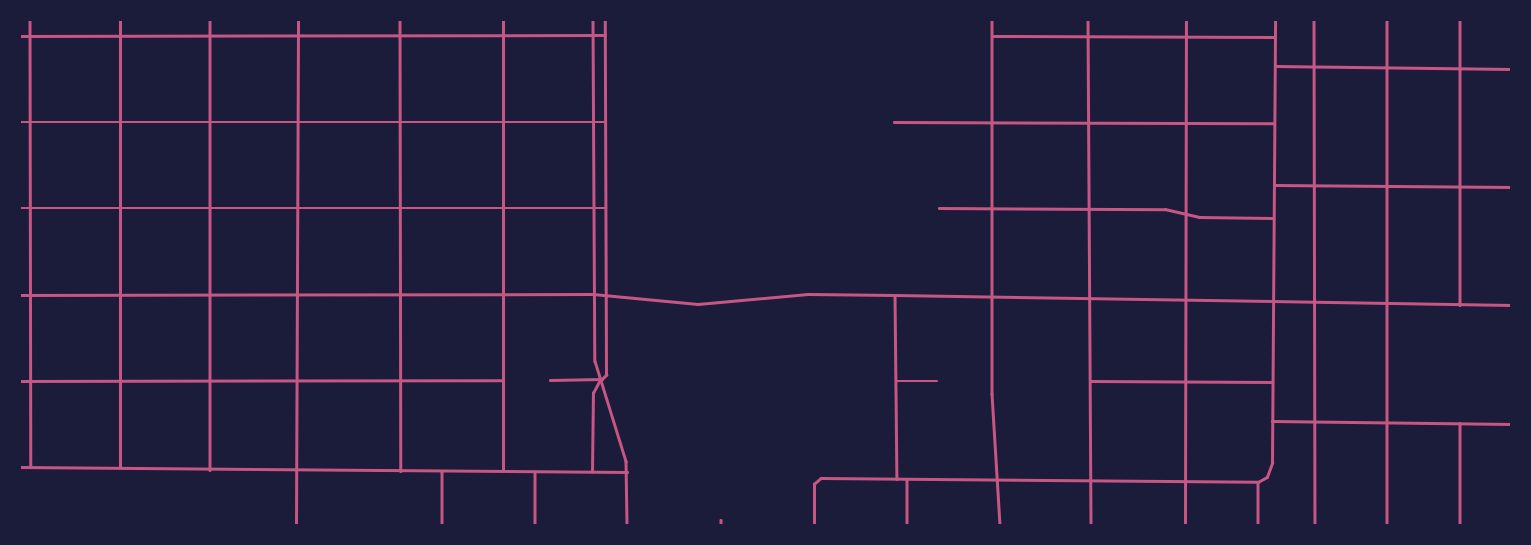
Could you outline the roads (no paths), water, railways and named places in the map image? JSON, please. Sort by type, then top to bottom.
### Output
[{"type":"street","points":[[30,19],[31,467]]},
{"type":"street","points":[[120,19],[120,468]]},
{"type":"street","points":[[210,19],[211,470]]},
{"type":"street","points":[[296,526],[298,19]]},
{"type":"street","points":[[401,19],[401,471]]},
{"type":"street","points":[[503,19],[503,472]]},
{"type":"street","points":[[593,19],[595,361],[627,472],[627,526]]},
{"type":"street","points":[[592,472],[593,393],[606,375],[605,19]]},
{"type":"street","points":[[992,19],[992,406],[1000,481],[1000,526]]},
{"type":"street","points":[[1088,19],[1091,526]]},
{"type":"street","points":[[1185,526],[1186,19]]},
{"type":"street","points":[[814,526],[814,481],[907,479],[1258,482],[1266,478],[1271,468],[1272,421],[1275,19]]},
{"type":"street","points":[[1314,19],[1315,526]]},
{"type":"street","points":[[1387,19],[1387,526]]},
{"type":"street","points":[[1460,19],[1460,305]]},
{"type":"street","points":[[19,36],[605,35]]},
{"type":"street","points":[[993,36],[1275,37]]},
{"type":"street","points":[[1275,66],[1512,69]]},
{"type":"street","points":[[19,122],[605,122]]},
{"type":"street","points":[[894,122],[1274,123]]},
{"type":"street","points":[[1274,185],[1512,187]]},
{"type":"street","points":[[19,208],[605,208]]},
{"type":"street","points":[[939,208],[1090,208],[1186,212],[1199,217],[1273,218]]},
{"type":"street","points":[[19,295],[604,294],[698,304],[808,294],[1512,305]]},
{"type":"street","points":[[895,295],[897,479]]},
{"type":"street","points":[[550,380],[602,379]]},
{"type":"street","points":[[19,381],[503,380]]},
{"type":"street","points":[[896,381],[937,381]]},
{"type":"street","points":[[1091,381],[1272,382]]},
{"type":"street","points":[[1272,421],[1512,424]]},
{"type":"street","points":[[1460,423],[1460,526]]},
{"type":"street","points":[[19,467],[627,472]]},
{"type":"street","points":[[442,472],[442,526]]},
{"type":"street","points":[[535,472],[535,526]]},
{"type":"street","points":[[907,479],[907,526]]},
{"type":"street","points":[[1258,482],[1258,526]]},
{"type":"street","points":[[721,520],[721,526]]}]
